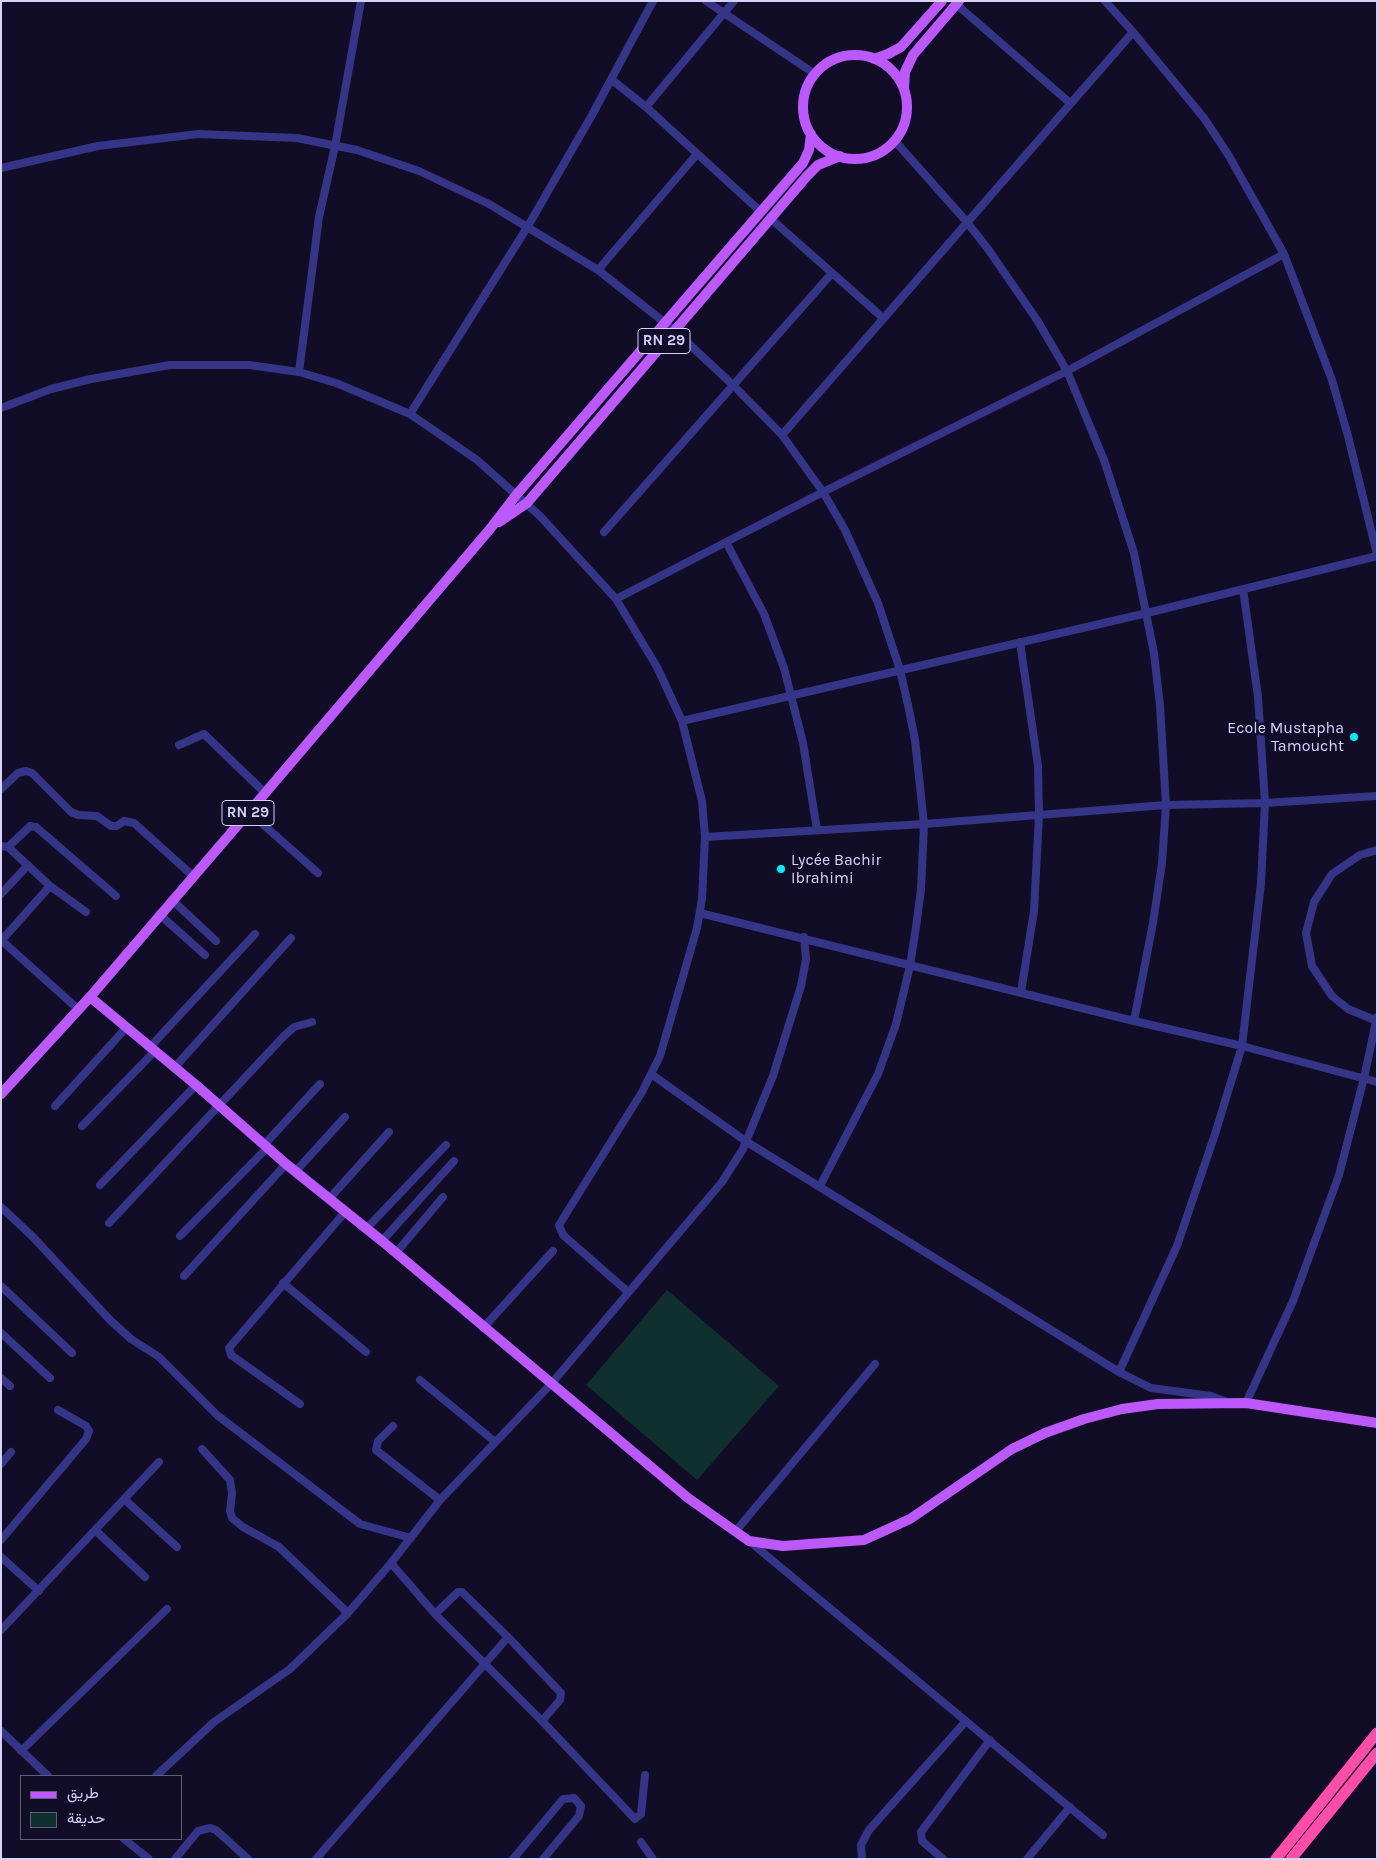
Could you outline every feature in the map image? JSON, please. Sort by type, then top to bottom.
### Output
[{"type":"highway","points":[[1276,1859],[1377,1733]]},
{"type":"highway","points":[[1291,1859],[1377,1753]]},
{"type":"main road","points":[[874,59],[888,54],[901,46],[942,1]]},
{"type":"main road","points":[[904,91],[891,69],[874,59],[860,55],[846,56],[826,64],[815,74],[808,86],[804,100],[805,121],[811,134],[826,150],[840,156],[860,158],[873,155],[894,140],[906,117],[905,72],[909,61],[958,3]]},
{"type":"main road","name":"RN 29","points":[[1,1094],[90,997],[663,322],[803,163],[809,150],[811,134]]},
{"type":"main road","name":"RN 29","points":[[490,528],[527,503],[770,218],[818,165],[840,156]]},
{"type":"main road","points":[[90,997],[196,1085],[286,1164],[382,1241],[483,1328],[688,1498],[749,1541],[783,1546],[864,1540],[910,1519],[1012,1449],[1045,1433],[1084,1419],[1122,1409],[1158,1404],[1227,1402],[1377,1423]]},
{"type":"street","points":[[299,372],[319,217],[335,146],[361,1]]},
{"type":"street","points":[[410,414],[528,226],[612,80],[653,1]]},
{"type":"street","points":[[706,1],[815,74]]},
{"type":"street","points":[[646,107],[734,1]]},
{"type":"street","points":[[682,721],[1147,613],[1377,555],[1348,436],[1332,380],[1284,254],[1234,164],[1204,118],[1105,1]]},
{"type":"street","points":[[958,3],[1070,103]]},
{"type":"street","points":[[782,435],[966,221],[1133,32]]},
{"type":"street","points":[[612,80],[646,107],[760,211]]},
{"type":"street","points":[[1,168],[98,146],[198,134],[297,138],[357,150],[419,171],[488,204],[528,226],[598,270],[674,330],[734,386],[782,435],[823,492],[865,572],[900,670],[915,740],[924,824],[921,890],[910,966],[896,1024],[878,1074],[820,1186]]},
{"type":"street","points":[[894,140],[966,221],[1010,279],[1067,371],[1120,504],[1147,613],[1160,706],[1166,805],[1162,862],[1153,923],[1134,1021]]},
{"type":"street","points":[[598,270],[697,154]]},
{"type":"street","points":[[770,218],[884,318]]},
{"type":"street","points":[[616,599],[823,492],[1067,371],[1284,254]]},
{"type":"street","points":[[604,532],[832,273]]},
{"type":"street","points":[[1,408],[51,389],[90,379],[170,365],[249,365],[299,372],[336,383],[410,414],[477,460],[554,529],[616,599],[657,667],[682,721],[700,792],[704,837],[700,913],[690,956],[660,1056],[559,1226],[561,1233],[627,1291]]},
{"type":"street","points":[[726,542],[764,614],[792,695],[810,779],[817,830]]},
{"type":"street","points":[[1119,1372],[1177,1246],[1242,1046],[1261,883],[1265,803],[1257,688],[1244,589]]},
{"type":"street","points":[[1020,642],[1038,766],[1039,815],[1034,911],[1021,992]]},
{"type":"street","points":[[179,745],[204,734],[264,792]]},
{"type":"street","points":[[1,789],[18,773],[26,771],[32,773],[71,812],[78,815],[97,816],[111,826],[117,826],[124,821],[134,823],[193,876]]},
{"type":"street","points":[[704,837],[924,824],[1166,805],[1265,803],[1377,796]]},
{"type":"street","points":[[249,812],[318,873]]},
{"type":"street","points":[[86,912],[50,886],[28,865],[4,847],[26,829],[33,826],[116,896]]},
{"type":"street","points":[[1376,1021],[1348,1009],[1332,996],[1312,966],[1306,933],[1314,902],[1332,874],[1345,863],[1377,850]]},
{"type":"street","points":[[1,894],[28,865]]},
{"type":"street","points":[[50,886],[1,941],[78,1009]]},
{"type":"street","points":[[172,900],[216,942]]},
{"type":"street","points":[[700,913],[1242,1046],[1377,1082]]},
{"type":"street","points":[[159,914],[204,955]]},
{"type":"street","points":[[82,1126],[255,934]]},
{"type":"street","points":[[174,1068],[291,938]]},
{"type":"street","points":[[157,1775],[214,1722],[290,1669],[348,1613],[391,1563],[440,1500],[551,1384],[627,1291],[722,1182],[747,1142],[773,1076],[790,1025],[806,959],[804,938]]},
{"type":"street","points":[[1246,1404],[1293,1300],[1339,1176],[1364,1078],[1377,1017]]},
{"type":"street","points":[[109,1223],[284,1036],[294,1027],[312,1022]]},
{"type":"street","points":[[55,1106],[126,1028]]},
{"type":"street","points":[[651,1074],[747,1142],[1119,1372],[1151,1388],[1212,1396],[1227,1402]]},
{"type":"street","points":[[180,1236],[265,1146],[320,1084]]},
{"type":"street","points":[[100,1185],[196,1085]]},
{"type":"street","points":[[296,1171],[345,1117]]},
{"type":"street","points":[[329,1199],[389,1132]]},
{"type":"street","points":[[366,1229],[446,1146]]},
{"type":"street","points":[[382,1241],[454,1161]]},
{"type":"street","points":[[184,1276],[286,1164]]},
{"type":"street","points":[[396,1253],[443,1197]]},
{"type":"street","points":[[1,1207],[33,1237],[110,1320],[131,1339],[158,1357],[217,1415],[360,1524],[411,1538]]},
{"type":"street","points":[[300,1404],[231,1355],[229,1348],[345,1212]]},
{"type":"street","points":[[483,1328],[554,1252]]},
{"type":"street","points":[[283,1283],[366,1352]]},
{"type":"street","points":[[1,1286],[72,1353]]},
{"type":"street","points":[[1,1333],[50,1378]]},
{"type":"street","points":[[735,1532],[875,1364]]},
{"type":"street","points":[[1,1378],[10,1386]]},
{"type":"street","points":[[420,1380],[494,1442]]},
{"type":"street","points":[[1,1540],[86,1439],[89,1431],[86,1426],[58,1410]]},
{"type":"street","points":[[393,1426],[375,1445],[376,1450],[440,1500]]},
{"type":"street","points":[[202,1449],[230,1480],[232,1493],[230,1511],[232,1518],[243,1527],[279,1547],[348,1613]]},
{"type":"street","points":[[1,1464],[11,1452]]},
{"type":"street","points":[[1,1630],[159,1462]]},
{"type":"street","points":[[124,1499],[177,1547]]},
{"type":"street","points":[[95,1530],[145,1577]]},
{"type":"street","points":[[749,1541],[1103,1835]]},
{"type":"street","points":[[1,1557],[39,1591]]},
{"type":"street","points":[[391,1563],[435,1614],[542,1721],[635,1819],[641,1814],[645,1775]]},
{"type":"street","points":[[435,1614],[458,1592],[462,1592],[508,1637],[561,1693],[560,1700],[542,1721]]},
{"type":"street","points":[[21,1751],[167,1609]]},
{"type":"street","points":[[316,1859],[508,1637]]},
{"type":"street","points":[[862,1859],[861,1845],[869,1830],[966,1721]]},
{"type":"street","points":[[1,1731],[47,1775]]},
{"type":"street","points":[[943,1859],[922,1841],[921,1832],[990,1740]]},
{"type":"street","points":[[513,1859],[563,1799],[574,1798],[581,1806],[579,1816],[543,1859]]},
{"type":"street","points":[[1027,1859],[1070,1807]]},
{"type":"street","points":[[175,1859],[198,1831],[210,1828],[216,1830],[248,1859]]},
{"type":"street","points":[[125,1840],[150,1859]]},
{"type":"street","points":[[641,1842],[653,1859]]},
{"type":"green space","points":[[667,1290],[779,1386],[697,1480],[586,1385]]},
{"type":"place","name":"Ecole Mustapha Tamoucht","points":[[1354,737]]},
{"type":"place","name":"Lycée Bachir Ibrahimi","points":[[781,869]]}]
